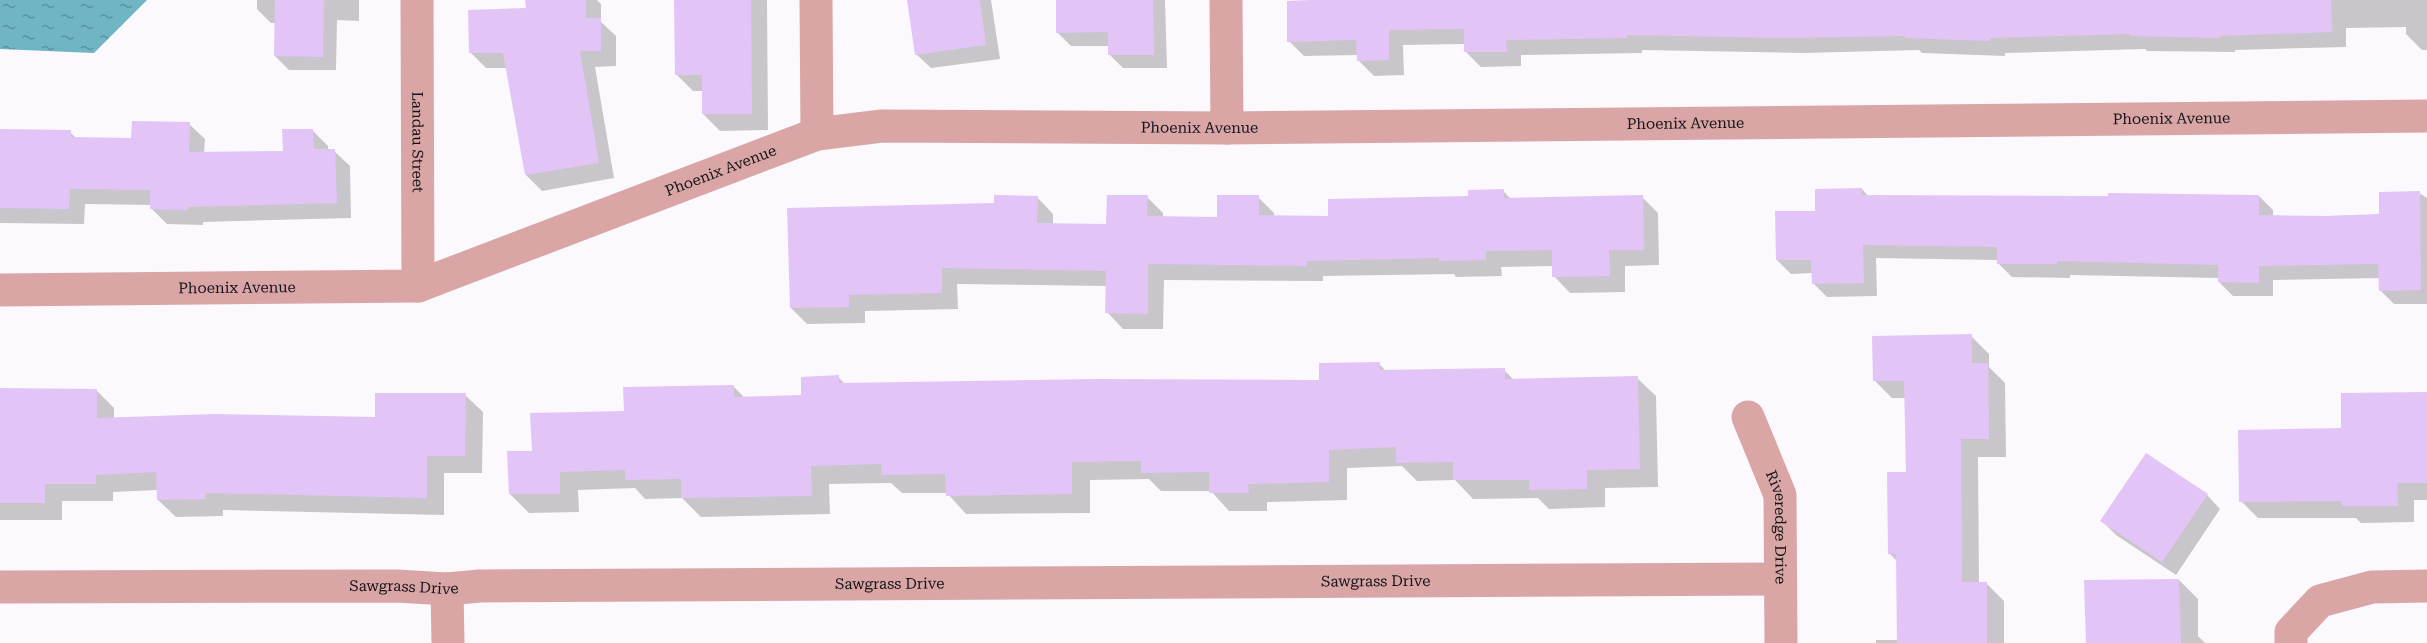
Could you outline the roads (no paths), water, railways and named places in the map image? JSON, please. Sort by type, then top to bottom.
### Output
[{"type":"street","name":"Landau Street","points":[[417,0],[418,286]]},
{"type":"street","points":[[816,0],[817,134]]},
{"type":"street","points":[[1226,0],[1227,128]]},
{"type":"street","name":"Phoenix Avenue","points":[[0,290],[418,286],[817,134],[882,126],[1227,128],[2427,116]]},
{"type":"street","name":"Riveredge Drive","points":[[1748,417],[1780,495],[1781,643]]},
{"type":"street","name":"Sawgrass Drive","points":[[0,587],[397,586],[447,589],[480,585],[1779,579]]},
{"type":"street","points":[[2291,643],[2291,632],[2320,601],[2372,587],[2427,586]]},
{"type":"street","points":[[447,589],[448,643]]},
{"type":"water","points":[[0,0],[147,0],[94,53],[0,49]]}]
